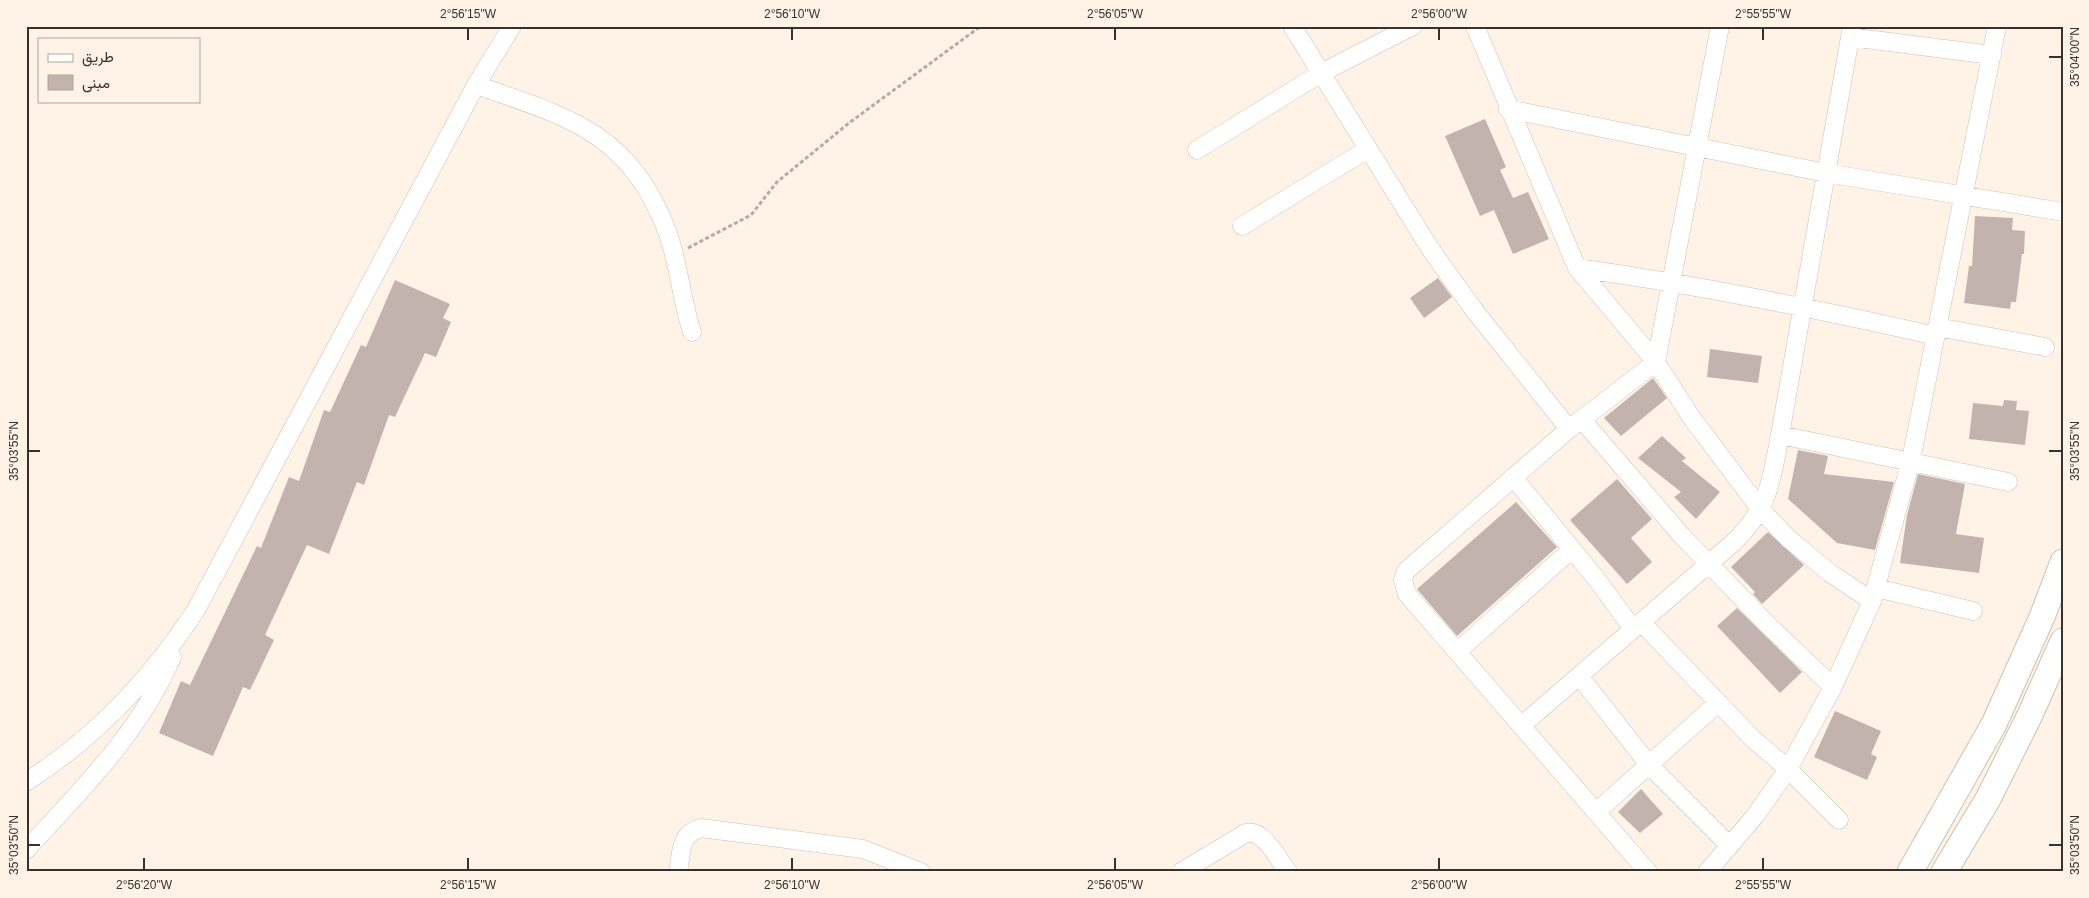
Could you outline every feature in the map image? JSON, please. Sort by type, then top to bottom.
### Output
[{"type":"highway","points":[[1910,872],[1994,724],[2042,617],[2063,562]]},
{"type":"highway","points":[[1944,872],[1988,799],[2029,717],[2063,641]]},
{"type":"street","points":[[26,782],[83,741],[114,712],[158,664],[183,631],[201,601],[476,85],[512,26]]},
{"type":"street","points":[[1292,26],[1431,250],[1463,295],[1576,425],[1765,622],[1833,687]]},
{"type":"street","points":[[1197,150],[1321,73],[1413,26]]},
{"type":"street","points":[[1475,26],[1508,109],[1577,268],[1656,362],[1691,417],[1761,510],[1789,539],[1830,573],[1874,595],[1973,611]]},
{"type":"street","points":[[1648,872],[1407,594],[1403,580],[1406,570],[1513,477],[1656,362],[1673,281],[1696,145],[1720,26]]},
{"type":"street","points":[[1707,872],[1755,816],[1788,769],[1833,687],[1874,595],[1911,460],[1997,26]]},
{"type":"street","points":[[1520,726],[1580,677],[1748,528],[1761,510],[1771,480],[1780,435],[1851,32],[1992,55]]},
{"type":"street","points":[[476,85],[553,111],[586,128],[616,150],[644,182],[667,232],[692,332]]},
{"type":"street","points":[[1508,109],[1696,145],[1826,173],[2063,212]]},
{"type":"street","points":[[1242,226],[1368,149]]},
{"type":"street","points":[[1577,268],[1673,281],[1937,332],[2045,347]]},
{"type":"street","points":[[1780,435],[1911,460],[2008,482]]},
{"type":"street","points":[[1513,477],[1637,625],[1839,820]]},
{"type":"street","points":[[1457,652],[1572,549]]},
{"type":"street","points":[[26,850],[104,766],[134,728],[148,707],[183,631]]},
{"type":"street","points":[[1580,677],[1650,766],[1730,846]]},
{"type":"street","points":[[1596,812],[1650,766],[1718,703]]},
{"type":"street","points":[[678,872],[685,837],[690,831],[701,828],[863,849],[921,872]]},
{"type":"street","points":[[1181,872],[1246,833],[1253,832],[1260,835],[1288,872]]},
{"type":"path","points":[[674,255],[751,215],[777,182],[849,123],[981,26]]},
{"type":"building","points":[[1485,119],[1506,167],[1500,170],[1513,198],[1528,192],[1549,239],[1513,254],[1494,210],[1480,216],[1445,136]]},
{"type":"building","points":[[1975,216],[2013,218],[2012,230],[2025,231],[2024,254],[2022,254],[2016,302],[2011,302],[2010,309],[1964,303],[1969,266],[1972,266]]},
{"type":"building","points":[[1438,278],[1452,297],[1424,318],[1410,298]]},
{"type":"building","points":[[395,280],[450,304],[443,318],[451,322],[436,357],[425,353],[395,417],[389,415],[364,485],[357,482],[329,554],[307,545],[265,635],[274,640],[250,690],[243,687],[213,756],[159,733],[181,681],[190,685],[257,546],[261,548],[289,477],[299,481],[324,410],[330,412],[361,345],[366,347]]},
{"type":"building","points":[[1710,349],[1762,356],[1758,383],[1707,377]]},
{"type":"building","points":[[1653,378],[1667,398],[1621,436],[1604,418]]},
{"type":"building","points":[[2004,400],[2017,401],[2016,410],[2029,411],[2025,445],[1969,439],[1973,403],[2003,406]]},
{"type":"building","points":[[1662,436],[1686,458],[1682,461],[1720,492],[1696,519],[1674,497],[1681,492],[1638,458]]},
{"type":"building","points":[[1798,450],[1828,456],[1824,474],[1894,482],[1875,550],[1837,543],[1788,499]]},
{"type":"building","points":[[1918,474],[1965,484],[1956,534],[1984,538],[1979,573],[1900,563],[1907,515]]},
{"type":"building","points":[[1617,479],[1652,519],[1631,538],[1652,562],[1627,584],[1570,520]]},
{"type":"building","points":[[1516,502],[1557,547],[1457,636],[1417,589]]},
{"type":"building","points":[[1768,532],[1804,565],[1762,604],[1753,594],[1755,592],[1731,567]]},
{"type":"building","points":[[1737,608],[1802,672],[1780,693],[1717,626]]},
{"type":"building","points":[[1835,711],[1881,731],[1871,754],[1877,757],[1867,780],[1814,757]]},
{"type":"building","points":[[1641,789],[1663,814],[1640,833],[1618,812]]}]
